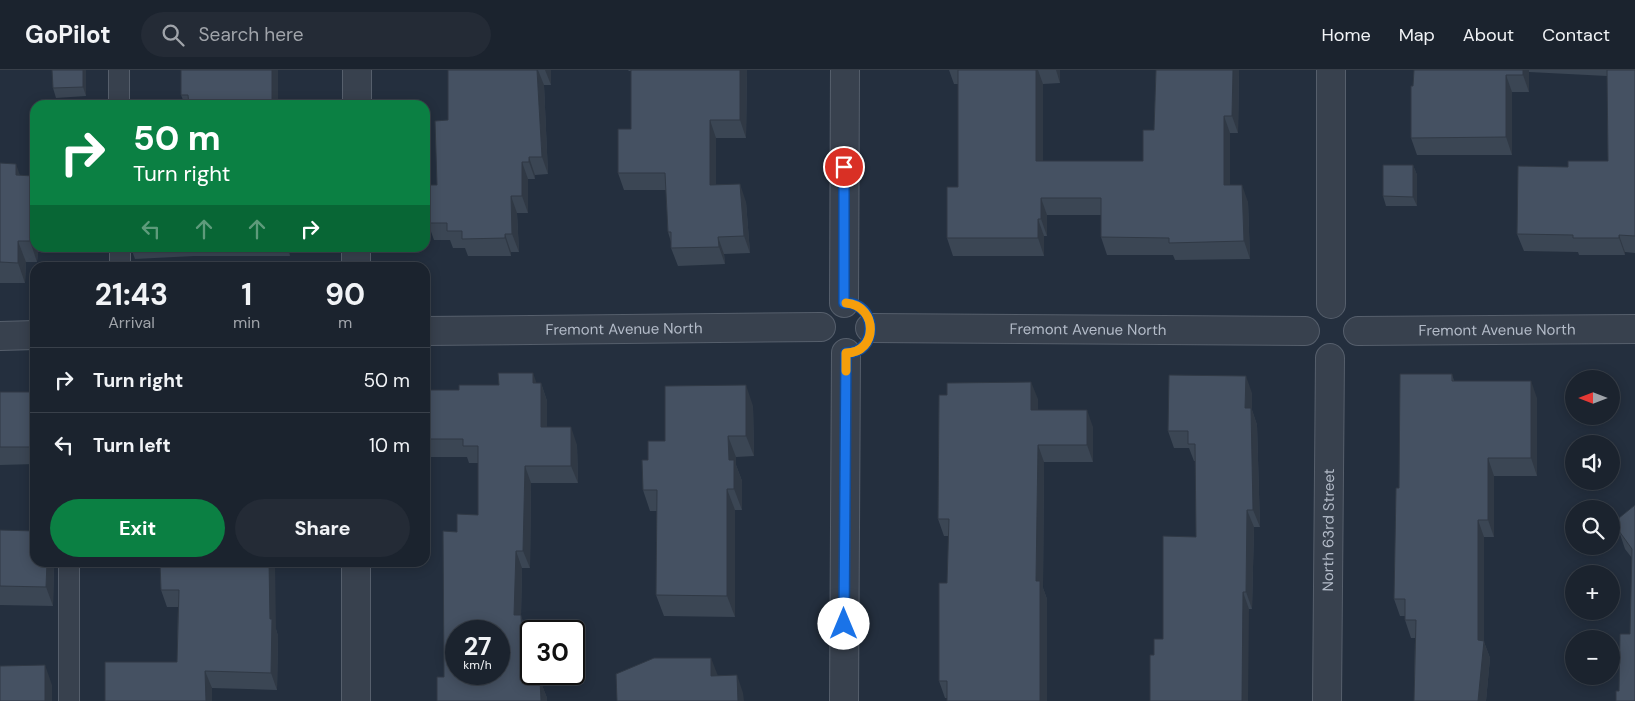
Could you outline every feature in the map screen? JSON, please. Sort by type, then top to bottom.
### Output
[{"type":"street","points":[[357,100],[358,70]]},
{"type":"street","points":[[844,303],[845,70]]},
{"type":"street","points":[[1331,70],[1331,304]]},
{"type":"street","points":[[844,303],[863,309],[868,316],[871,331],[864,346],[846,353],[834,350],[828,345],[823,338],[821,327],[825,314],[831,308],[844,303]]},
{"type":"street","points":[[1331,304],[1343,307],[1350,312],[1355,319],[1358,331],[1354,346],[1339,357],[1330,358],[1321,356],[1313,351],[1308,344],[1305,331],[1307,320],[1311,313],[1318,307],[1331,304]]},
{"type":"street","name":"Fremont Avenue North","points":[[430,331],[821,327]]},
{"type":"street","name":"Fremont Avenue North","points":[[870,328],[1305,331]]},
{"type":"street","name":"Fremont Avenue North","points":[[1358,331],[1635,329]]},
{"type":"street","points":[[0,336],[30,335]]},
{"type":"street","points":[[844,701],[846,353]]},
{"type":"street","name":"North 63rd Street","points":[[1327,701],[1330,358]]},
{"type":"street","points":[[356,567],[356,701]]},
{"type":"lane","points":[[119,70],[119,100]]},
{"type":"lane","points":[[69,567],[69,701]]},
{"type":"building","points":[[52,70],[83,70],[83,87],[53,88]]},
{"type":"building","points":[[181,70],[272,70],[272,100],[188,100],[188,95],[181,95]]},
{"type":"building","points":[[448,70],[537,70],[542,157],[529,157],[529,162],[522,162],[522,196],[511,196],[512,234],[505,234],[505,238],[462,239],[462,231],[447,231],[447,223],[430,223],[430,185],[437,185],[435,121],[448,120]]},
{"type":"building","points":[[631,70],[740,70],[740,120],[710,120],[710,185],[740,184],[744,236],[718,237],[719,247],[671,248],[671,232],[668,232],[665,173],[618,173],[618,129],[631,129]]},
{"type":"building","points":[[958,70],[1036,70],[1036,161],[1143,161],[1143,130],[1154,130],[1156,70],[1233,70],[1232,116],[1224,116],[1224,185],[1242,185],[1244,241],[1169,243],[1169,238],[1101,237],[1101,198],[1041,198],[1041,219],[1038,219],[1038,238],[947,238],[947,187],[958,187]]},
{"type":"building","points":[[1414,70],[1523,70],[1523,75],[1506,75],[1506,137],[1411,138],[1411,86],[1413,86]]},
{"type":"building","points":[[1607,70],[1635,70],[1635,236],[1619,235],[1619,238],[1573,238],[1573,235],[1517,234],[1518,166],[1568,167],[1568,161],[1608,161]]},
{"type":"building","points":[[0,163],[16,164],[16,175],[30,176],[30,241],[18,241],[18,263],[0,262]]},
{"type":"building","points":[[1383,165],[1413,165],[1413,197],[1383,196]]},
{"type":"building","points":[[498,373],[533,373],[533,383],[541,383],[541,427],[571,427],[571,466],[525,466],[523,551],[516,551],[514,615],[521,615],[520,685],[540,685],[541,701],[437,701],[437,677],[444,677],[443,531],[457,532],[457,514],[478,515],[478,446],[463,446],[463,439],[430,439],[430,390],[459,390],[459,385],[499,385]]},
{"type":"building","points":[[1400,374],[1452,374],[1452,381],[1531,381],[1531,458],[1488,458],[1488,520],[1478,520],[1478,640],[1484,641],[1478,701],[1414,701],[1416,620],[1405,620],[1405,599],[1394,599],[1396,488],[1399,488]]},
{"type":"building","points":[[1169,375],[1246,376],[1245,408],[1251,408],[1253,510],[1247,510],[1246,592],[1243,592],[1242,701],[1150,701],[1150,655],[1154,655],[1154,639],[1163,639],[1163,536],[1196,537],[1195,444],[1188,444],[1188,431],[1168,431]]},
{"type":"building","points":[[1031,382],[1031,410],[1087,410],[1087,445],[1038,445],[1036,581],[1040,581],[1040,701],[947,701],[947,681],[939,681],[939,583],[947,583],[949,519],[938,519],[939,395],[947,395],[947,383]]},
{"type":"building","points":[[746,385],[746,436],[728,436],[729,460],[734,460],[734,489],[727,489],[727,596],[656,595],[657,490],[643,490],[642,460],[648,460],[648,441],[665,441],[665,386]]},
{"type":"building","points":[[0,392],[30,392],[30,447],[0,447]]},
{"type":"building","points":[[1635,505],[1635,701],[1616,701],[1616,691],[1619,691],[1620,685],[1620,634],[1630,634],[1632,549],[1620,532],[1620,517]]},
{"type":"building","points":[[0,530],[30,531],[30,567],[47,567],[46,587],[0,586]]},
{"type":"building","points":[[160,567],[269,567],[270,619],[272,619],[271,673],[205,671],[206,701],[105,701],[105,662],[177,662],[179,590],[161,590]]},
{"type":"building","points":[[654,658],[711,658],[711,676],[737,675],[738,701],[617,701],[616,674]]},
{"type":"building","points":[[45,665],[45,701],[0,701],[0,666]]},
{"type":"slow traffic","points":[[846,303],[863,309],[868,316],[871,331],[864,346],[846,353],[846,371]]},
{"type":"route","points":[[844,167],[844,303],[863,309],[868,316],[871,331],[864,346],[846,353],[844,624]]}]
